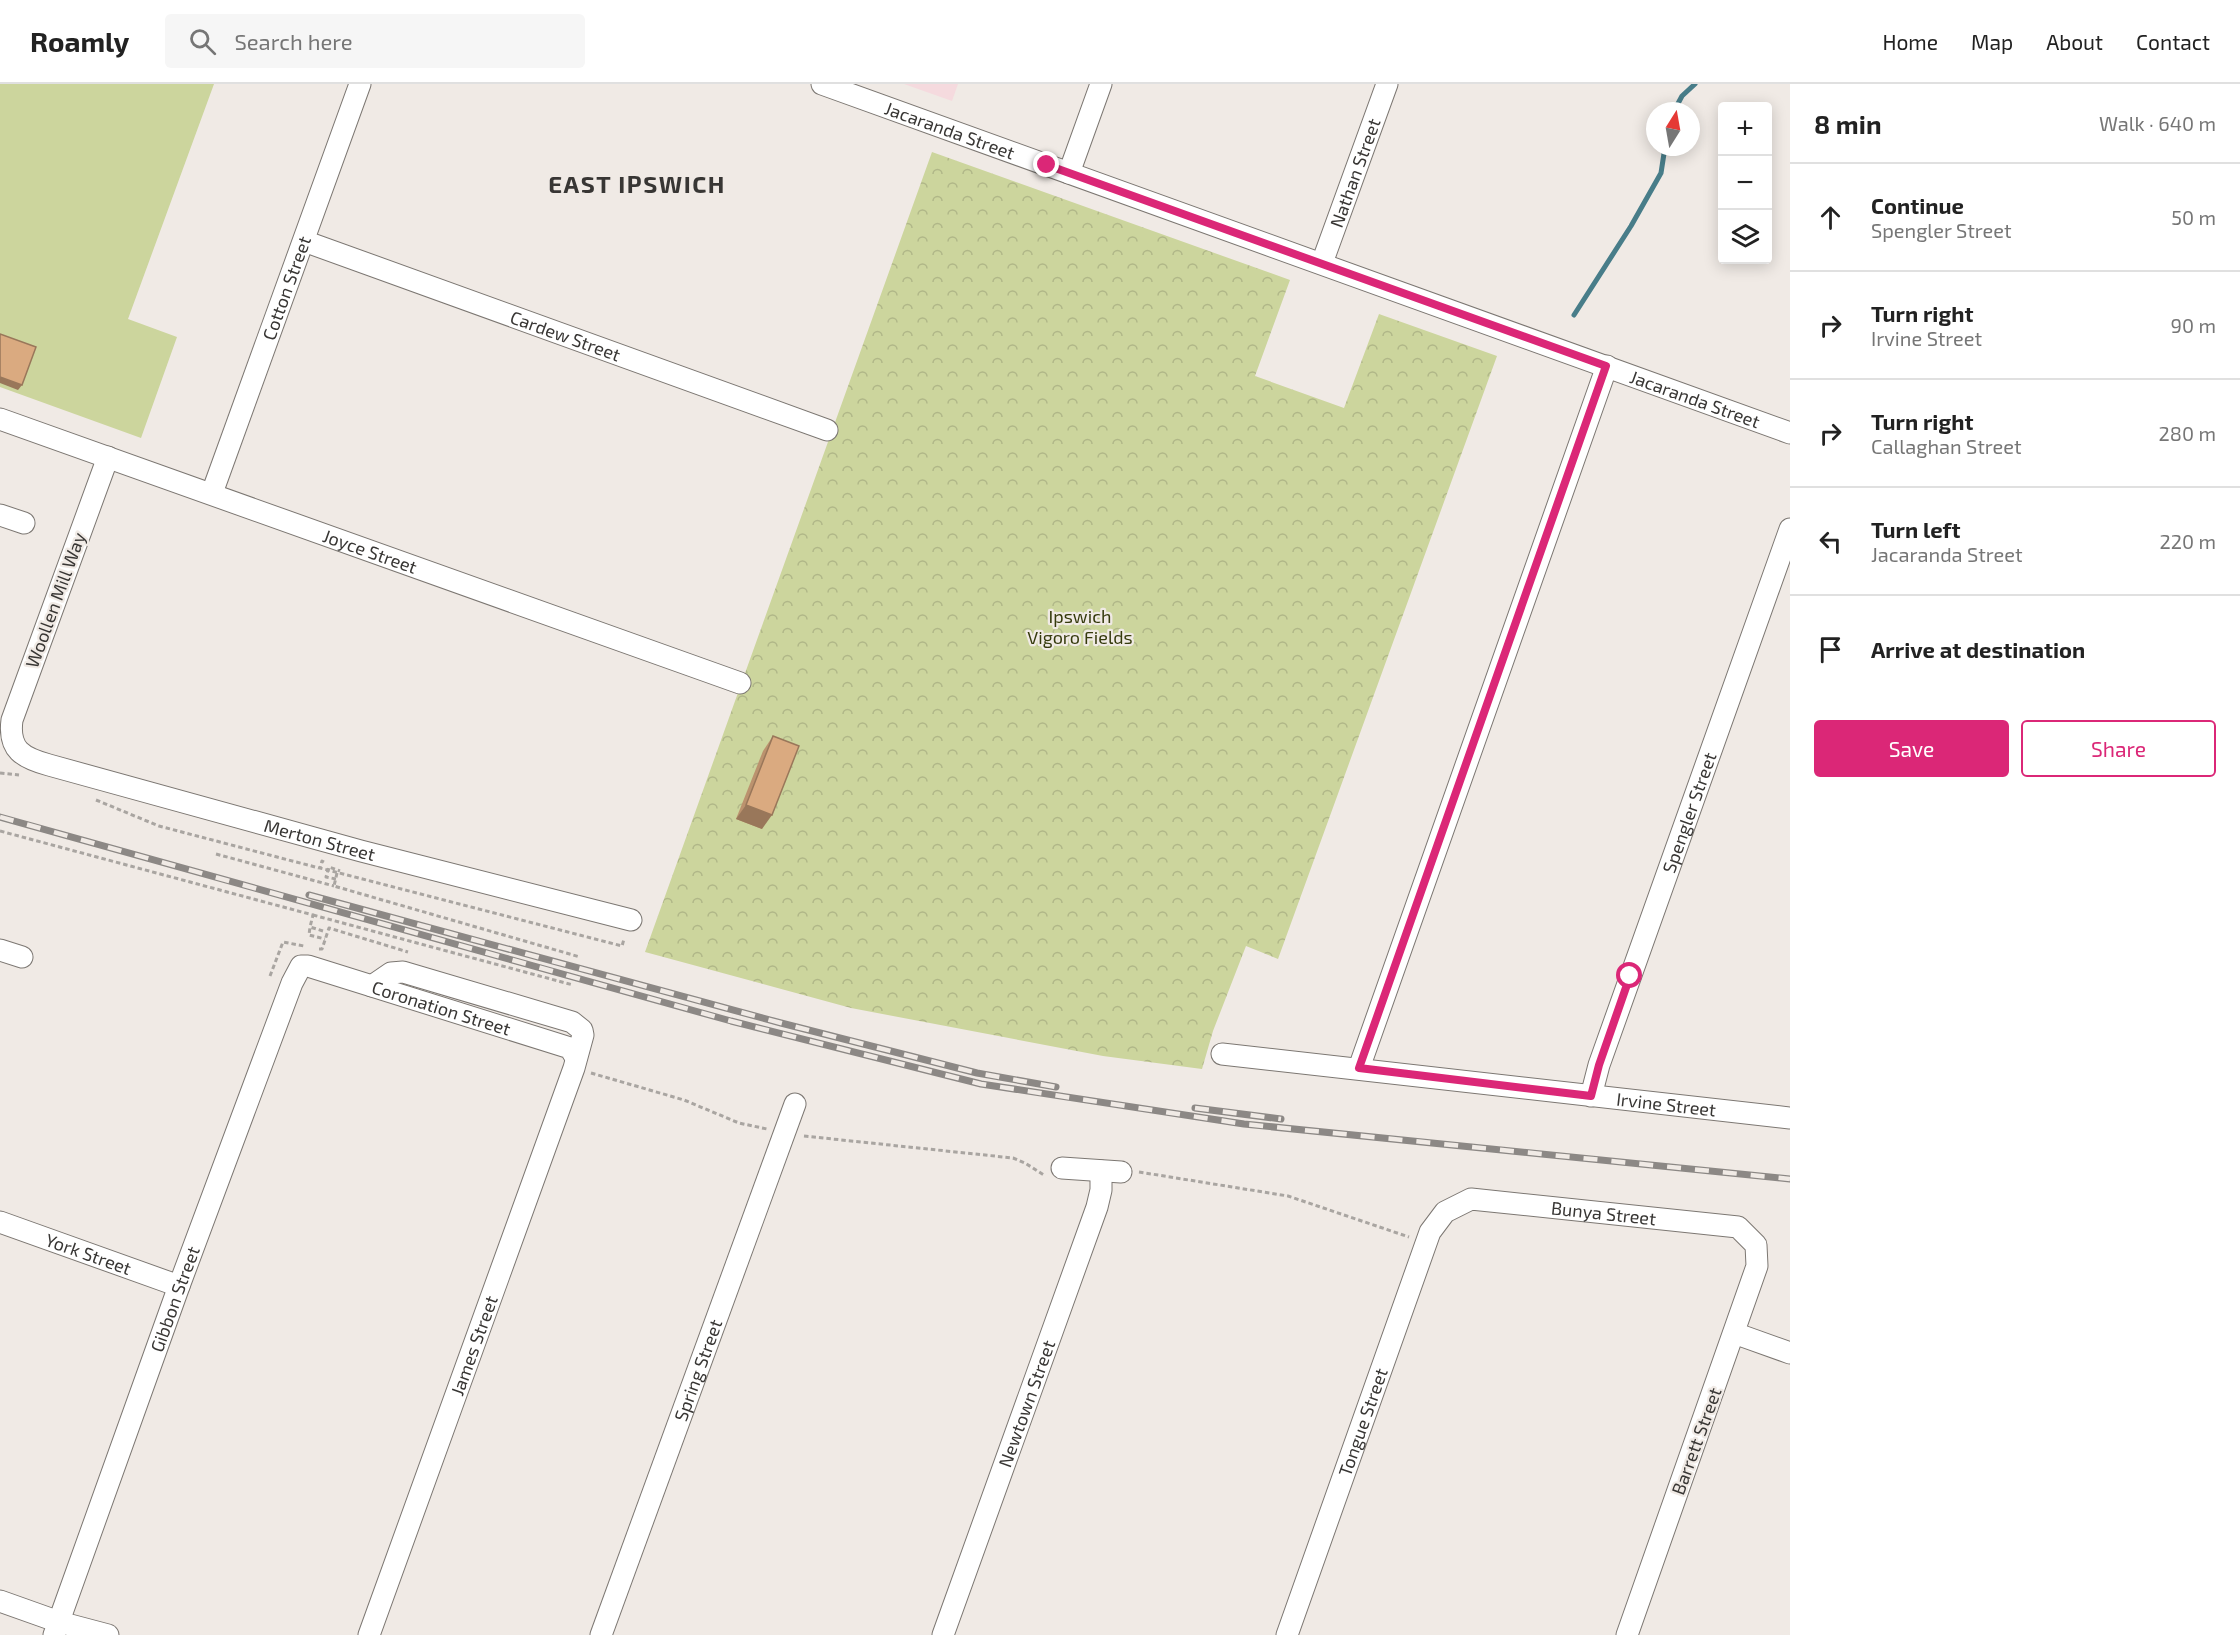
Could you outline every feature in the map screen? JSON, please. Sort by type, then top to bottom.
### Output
[{"type":"street","name":"Cotton Street","points":[[212,493],[360,84]]},
{"type":"street","name":"Jacaranda Street","points":[[822,84],[1790,433]]},
{"type":"street","points":[[1069,173],[1101,84]]},
{"type":"street","name":"Nathan Street","points":[[1322,263],[1387,84]]},
{"type":"street","name":"Cardew Street","points":[[304,241],[827,430]]},
{"type":"street","points":[[1359,1068],[1606,366]]},
{"type":"street","name":"Joyce Street","points":[[0,419],[740,683]]},
{"type":"street","name":"Woollen Mill Way","points":[[15,745],[11,734],[12,720],[108,457]]},
{"type":"street","points":[[0,515],[24,523]]},
{"type":"street","name":"Spengler Street","points":[[1591,1096],[1603,1054],[1790,529]]},
{"type":"street","name":"Merton Street","points":[[15,745],[29,760],[361,851],[631,920]]},
{"type":"street","points":[[0,950],[22,957]]},
{"type":"street","name":"Coronation Street","points":[[301,966],[308,966],[570,1048],[583,1065]]},
{"type":"street","name":"Gibbon Street","points":[[57,1628],[179,1286],[292,983],[301,966]]},
{"type":"street","name":"Irvine Street","points":[[1222,1053],[1790,1118]]},
{"type":"street","name":"James Street","points":[[369,1635],[583,1065]]},
{"type":"street","name":"Spring Street","points":[[601,1635],[795,1104]]},
{"type":"street","points":[[1055,1172],[1119,1172]]},
{"type":"street","name":"Newtown Street","points":[[943,1635],[1097,1207],[1101,1190],[1119,1172]]},
{"type":"street","name":"Bunya Street","points":[[1445,1212],[1471,1198],[1738,1227],[1756,1245]]},
{"type":"street","name":"Tongue Street","points":[[1287,1635],[1430,1232],[1445,1212]]},
{"type":"street","name":"York Street","points":[[0,1222],[179,1286]]},
{"type":"street","name":"Barrett Street","points":[[1627,1635],[1757,1266],[1756,1245]]},
{"type":"street","points":[[1734,1334],[1790,1353]]},
{"type":"street","points":[[0,1600],[57,1628],[108,1635]]},
{"type":"path","points":[[87,796],[159,826],[622,946],[631,920]]},
{"type":"path","points":[[0,831],[573,985]]},
{"type":"path","points":[[216,854],[580,957]]},
{"type":"path","points":[[320,868],[322,861],[348,870]]},
{"type":"path","points":[[336,879],[326,877],[329,867],[339,872]]},
{"type":"path","points":[[334,886],[339,872]]},
{"type":"path","points":[[313,915],[309,934],[326,939]]},
{"type":"path","points":[[310,927],[323,931]]},
{"type":"path","points":[[583,1065],[684,1100],[739,1123],[767,1129]]},
{"type":"path","points":[[797,1135],[1013,1158],[1055,1172]]},
{"type":"path","points":[[1119,1172],[1288,1196],[1426,1243]]},
{"type":"shaded area","points":[[904,84],[958,84],[952,101]]},
{"type":"green space","points":[[0,84],[214,84],[128,319],[177,337],[141,438],[0,387]]},
{"type":"green space","name":"Ipswich Vigoro Fields","points":[[932,152],[1290,280],[1255,376],[1344,408],[1379,314],[1497,356],[1278,959],[1246,946],[1213,1031],[1202,1069],[1103,1056],[851,1008],[645,952]]},
{"type":"building","points":[[0,334],[36,347],[22,385],[0,377]]},
{"type":"building","points":[[773,736],[799,746],[772,815],[746,805]]},
{"type":"waterway","points":[[1679,102],[1695,84]]},
{"type":"waterway","points":[[1574,315],[1631,226],[1661,173],[1664,156]]},
{"type":"railway","points":[[0,817],[731,1021],[981,1084],[1244,1124],[1790,1179]]},
{"type":"railway","points":[[309,895],[781,1023],[977,1073],[1056,1087]]},
{"type":"railway","points":[[1195,1108],[1281,1119]]},
{"type":"district","name":"EAST IPSWICH","points":[[637,183]]},
{"type":"route","points":[[1047,165],[1606,366],[1359,1068],[1591,1096],[1599,1065],[1630,976]]}]
